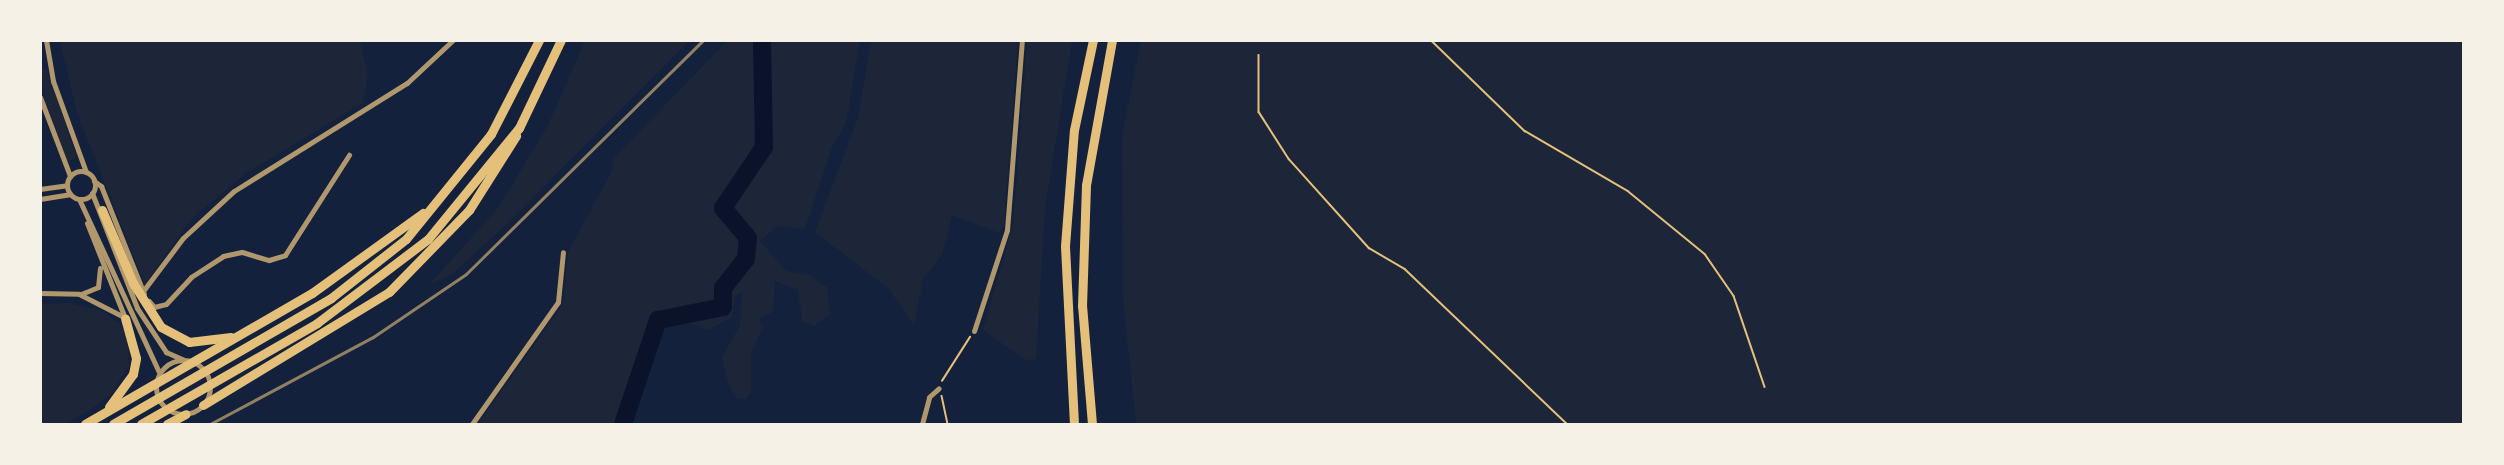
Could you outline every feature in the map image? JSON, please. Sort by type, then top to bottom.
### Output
[{"type":"highway","points":[[113,424],[331,297],[406,239],[448,193],[491,134],[539,40]]},
{"type":"highway","points":[[203,405],[280,363],[388,292],[431,254],[502,164],[561,40]]},
{"type":"highway","points":[[1074,424],[1065,246],[1074,130],[1093,40]]},
{"type":"highway","points":[[1092,424],[1082,306],[1086,184],[1112,40]]},
{"type":"highway","points":[[141,424],[317,322],[393,271],[465,199],[519,128]]},
{"type":"highway","points":[[85,424],[239,335],[379,249],[448,193]]},
{"type":"highway","points":[[102,210],[133,283],[161,327],[189,342],[239,335]]},
{"type":"highway","points":[[103,414],[133,374],[134,335],[131,312]]},
{"type":"highway","points":[[167,424],[186,414]]},
{"type":"street","points":[[46,40],[53,81],[86,172],[107,199],[143,291],[158,308],[223,256],[242,252],[269,260],[285,255],[349,155]]},
{"type":"street","points":[[143,291],[183,238],[234,191],[407,83],[453,40]]},
{"type":"street","points":[[974,331],[1007,230],[1022,40]]},
{"type":"street","points":[[40,97],[70,176],[67,184],[70,194]]},
{"type":"street","points":[[70,176],[86,172]]},
{"type":"street","points":[[94,181],[92,193],[102,210],[104,230],[131,312]]},
{"type":"street","points":[[40,189],[67,184]]},
{"type":"street","points":[[80,199],[92,193],[107,199]]},
{"type":"street","points":[[40,199],[70,194],[80,199],[100,263],[131,312],[166,352],[206,373],[210,389],[203,405],[186,414],[169,410],[158,398],[160,374],[131,312],[86,216]]},
{"type":"street","points":[[472,424],[558,302],[563,252]]},
{"type":"street","points":[[79,294],[98,287],[100,263]]},
{"type":"street","points":[[40,293],[79,294],[131,312]]},
{"type":"street","points":[[160,374],[184,360]]},
{"type":"street","points":[[922,424],[929,397],[939,388]]},
{"type":"path","points":[[1431,40],[1525,131],[1628,191],[1705,254],[1734,296],[1765,387]]},
{"type":"path","points":[[1259,55],[1259,112],[1289,159],[1369,248],[1405,269],[1567,424]]},
{"type":"path","points":[[948,424],[939,388],[974,331]]},
{"type":"shaded area","points":[[60,41],[360,41],[368,76],[363,103],[246,173],[191,219],[145,284],[77,113]]},
{"type":"shaded area","points":[[585,41],[689,41],[507,224],[451,275],[429,285],[498,208],[548,125]]},
{"type":"shaded area","points":[[727,41],[860,41],[846,123],[832,147],[805,229],[778,226],[760,241],[786,271],[809,275],[827,287],[830,314],[814,326],[802,321],[798,290],[775,281],[773,312],[759,318],[763,326],[751,354],[751,392],[746,399],[737,398],[729,386],[722,358],[740,325],[742,292],[735,296],[732,317],[708,330],[677,319],[662,324],[632,424],[478,424],[563,304],[568,252],[612,171],[613,159]]},
{"type":"shaded area","points":[[871,41],[1018,41],[1004,222],[999,233],[952,215],[942,255],[923,279],[914,326],[889,289],[815,232],[858,118]]},
{"type":"shaded area","points":[[1027,41],[1072,41],[1045,208],[1036,359],[1026,360],[983,330],[1013,225]]},
{"type":"shaded area","points":[[1141,41],[2463,41],[2463,424],[1136,424],[1123,297],[1122,136]]},
{"type":"shaded area","points":[[40,69],[47,69],[77,159],[67,161],[46,106]]},
{"type":"shaded area","points":[[68,303],[101,310],[119,323],[127,336],[129,365],[113,392],[90,410],[65,424],[41,424],[41,304]]},
{"type":"waterway","points":[[623,424],[658,320],[723,307],[723,288],[746,259],[748,238],[723,208],[764,147],[762,40]]},
{"type":"railway","points":[[210,424],[373,337],[466,274],[703,40]]}]
